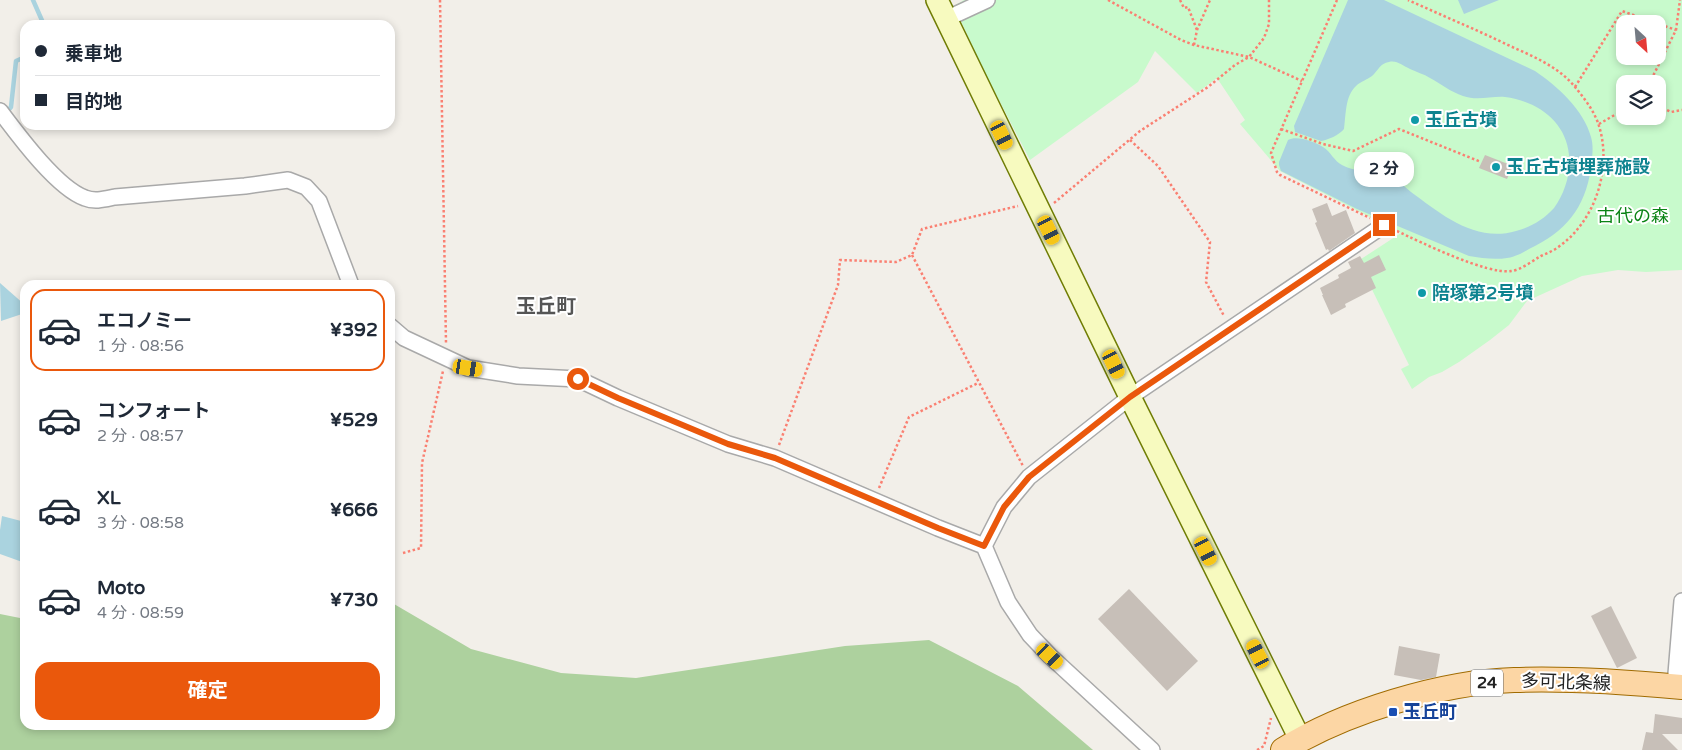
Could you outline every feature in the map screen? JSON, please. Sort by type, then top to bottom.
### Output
[{"type":"main road","name":"多可北条線","points":[[1291,745],[1372,709],[1416,695],[1468,685],[1522,680],[1679,687]]},
{"type":"street","points":[[987,0],[941,9],[1130,397],[1291,745]]},
{"type":"street","points":[[0,111],[22,141],[62,183],[74,193],[87,199],[99,200],[288,180],[306,187],[319,201],[349,280]]},
{"type":"street","points":[[984,546],[1004,507],[1029,477],[1130,397],[1384,225]]},
{"type":"street","points":[[395,330],[404,338],[468,368],[518,376],[578,379],[618,398],[728,444],[775,458],[984,546],[1008,602],[1030,635],[1057,663],[1152,750]]},
{"type":"street","points":[[1679,687],[1682,600]]},
{"type":"path","points":[[403,553],[421,548],[422,463],[446,357],[440,0]]},
{"type":"path","points":[[1108,0],[1180,40],[1249,57],[1302,81]]},
{"type":"path","points":[[1180,0],[1184,8],[1188,7],[1197,30]]},
{"type":"path","points":[[1194,44],[1197,30],[1210,0]]},
{"type":"path","points":[[775,458],[838,284],[840,260],[896,262],[912,255],[922,229],[1038,208],[1140,132],[1249,57],[1264,38],[1269,24],[1269,0]]},
{"type":"path","points":[[1271,154],[1337,0]]},
{"type":"path","points":[[1408,0],[1541,61],[1563,74],[1575,86],[1599,124],[1602,142],[1602,172],[1597,194],[1587,217],[1574,233],[1561,246],[1510,272],[1491,270],[1479,266]]},
{"type":"path","points":[[1654,75],[1676,30],[1680,0]]},
{"type":"path","points":[[1575,86],[1622,11],[1676,30]]},
{"type":"path","points":[[1666,109],[1672,112],[1682,110]]},
{"type":"path","points":[[1599,124],[1616,114]]},
{"type":"path","points":[[1282,129],[1323,144],[1353,151],[1399,129],[1481,162]]},
{"type":"path","points":[[1130,140],[1158,166],[1210,242],[1206,282],[1231,328]]},
{"type":"path","points":[[912,255],[1029,477]]},
{"type":"path","points":[[874,501],[909,417],[978,383]]},
{"type":"green space","name":"古代の森","points":[[964,0],[1682,0],[1682,270],[1646,272],[1618,270],[1582,276],[1527,301],[1509,325],[1490,340],[1459,362],[1429,377],[1412,389],[1401,369],[1409,365],[1358,261],[1401,233],[1280,171],[1240,124],[1245,120],[1217,78],[1197,93],[1155,51],[1138,82],[1030,160],[983,69],[954,6]]},
{"type":"green space","points":[[395,605],[471,649],[561,673],[636,678],[845,646],[929,640],[1018,686],[1093,750],[0,750],[0,614],[20,618],[20,730],[395,730]]},
{"type":"water","points":[[1348,0],[1384,0],[1535,71],[1569,100],[1587,127],[1592,141],[1592,152],[1591,168],[1584,196],[1571,218],[1563,227],[1542,242],[1513,257],[1493,259],[1469,256],[1357,209],[1281,171],[1279,162],[1288,140],[1296,138],[1306,140],[1323,147],[1339,163],[1348,168],[1381,173],[1393,178],[1459,224],[1473,230],[1501,234],[1527,227],[1546,216],[1558,202],[1564,189],[1569,169],[1567,143],[1556,123],[1539,108],[1517,99],[1505,97],[1474,98],[1463,96],[1425,75],[1395,62],[1383,64],[1372,76],[1352,90],[1347,106],[1344,129],[1339,133],[1321,141],[1295,132],[1294,126]]},
{"type":"water","points":[[1458,0],[1499,0],[1464,14]]},
{"type":"water","points":[[0,283],[20,301],[20,315],[1,321]]},
{"type":"water","points":[[2,516],[20,521],[20,561],[0,554]]},
{"type":"building","name":"玉丘古墳埋葬施設","points":[[1485,155],[1513,166],[1507,179],[1479,168]]},
{"type":"building","points":[[1327,203],[1332,216],[1346,210],[1355,233],[1329,251],[1328,249],[1326,250],[1315,223],[1317,222],[1312,209]]},
{"type":"building","points":[[1379,255],[1386,270],[1371,277],[1376,288],[1345,304],[1346,307],[1331,315],[1320,288],[1339,278],[1338,275],[1351,268],[1348,262],[1360,256],[1364,263]]},
{"type":"building","points":[[1129,589],[1198,661],[1167,691],[1098,619]]},
{"type":"building","points":[[1611,606],[1637,658],[1617,668],[1591,616]]},
{"type":"building","points":[[1399,646],[1440,654],[1436,677],[1421,680],[1394,675]]},
{"type":"building","points":[[1655,714],[1682,718],[1682,734],[1662,734],[1678,750],[1642,750],[1646,732],[1653,733]]},
{"type":"waterway","points":[[33,0],[42,20]]},
{"type":"waterway","points":[[6,113],[11,107],[16,61],[20,59]]},
{"type":"place","name":"玉丘古墳","points":[[1415,120]]},
{"type":"place","name":"玉丘古墳埋葬施設","points":[[1496,167]]},
{"type":"place","name":"陪塚第2号墳","points":[[1422,293]]},
{"type":"place","name":"玉丘町","points":[[1393,712]]},
{"type":"district","name":"玉丘町","points":[[546,307]]},
{"type":"route","points":[[578,379],[618,398],[728,444],[775,458],[984,546],[1004,507],[1029,477],[1130,397],[1384,225]]}]
